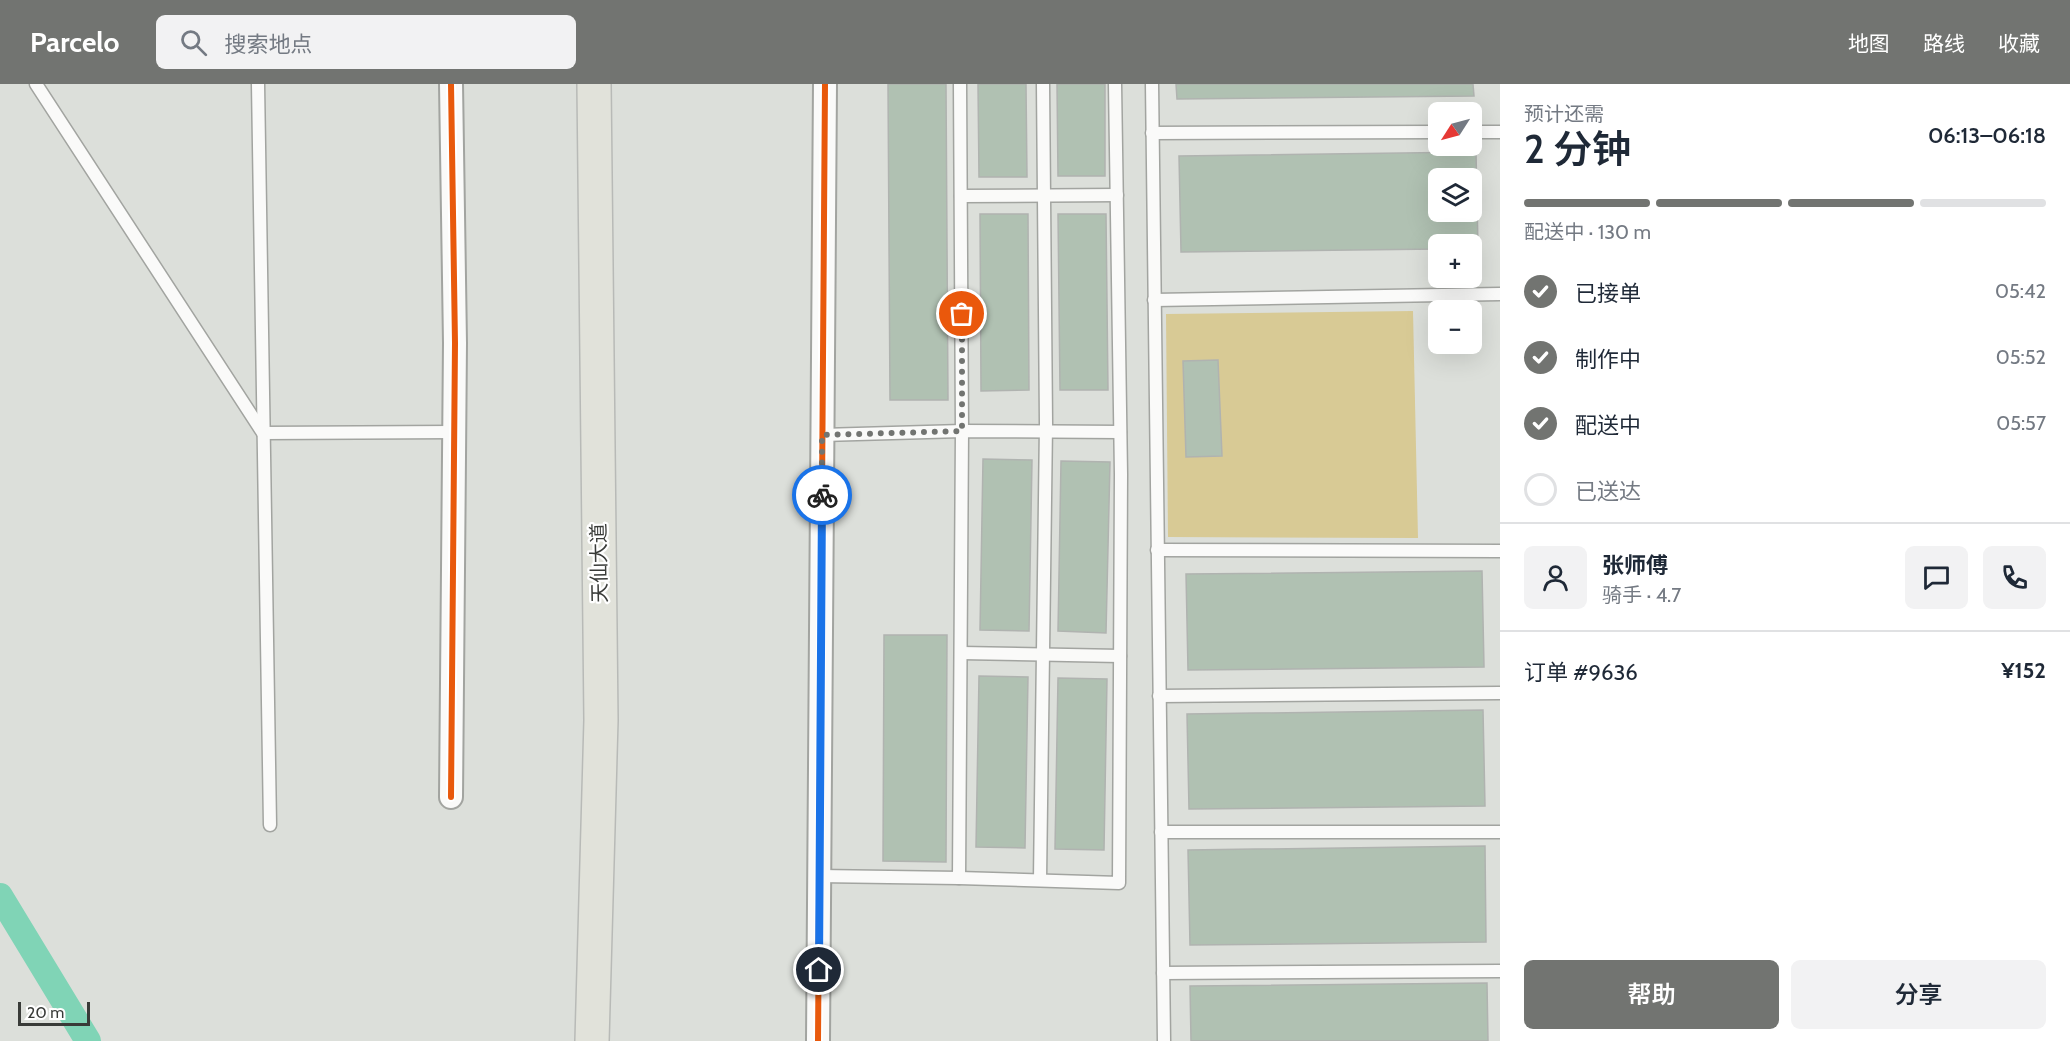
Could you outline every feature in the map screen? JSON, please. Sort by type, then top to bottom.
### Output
[{"type":"main road","name":"天仙大道","points":[[591,1041],[601,720],[594,84]]},
{"type":"street","points":[[451,84],[455,344],[451,797]]},
{"type":"street","points":[[818,1041],[825,84]]},
{"type":"lane","points":[[36,84],[263,433]]},
{"type":"lane","points":[[258,84],[270,825]]},
{"type":"lane","points":[[959,878],[962,431],[960,84]]},
{"type":"lane","points":[[1040,880],[1046,432],[1043,84]]},
{"type":"lane","points":[[819,876],[1119,883],[1120,432],[1115,84]]},
{"type":"lane","points":[[1152,84],[1164,1041]]},
{"type":"lane","points":[[1152,133],[1428,132]]},
{"type":"lane","points":[[1482,132],[1500,132]]},
{"type":"lane","points":[[961,196],[1117,195]]},
{"type":"lane","points":[[1154,300],[1500,294]]},
{"type":"lane","points":[[822,435],[962,431],[1120,432]]},
{"type":"lane","points":[[263,433],[454,432]]},
{"type":"lane","points":[[1157,550],[1500,551]]},
{"type":"lane","points":[[961,653],[1120,656]]},
{"type":"lane","points":[[1159,696],[1500,693]]},
{"type":"lane","points":[[1161,832],[1500,832]]},
{"type":"lane","points":[[1163,973],[1500,970]]},
{"type":"shaded area","points":[[1413,311],[1418,538],[1168,537],[1166,314]]},
{"type":"building","points":[[888,84],[946,84],[948,400],[890,400]]},
{"type":"building","points":[[978,84],[1026,84],[1027,177],[979,177]]},
{"type":"building","points":[[1057,84],[1105,84],[1105,176],[1058,176]]},
{"type":"building","points":[[1176,84],[1473,84],[1474,96],[1177,99]]},
{"type":"building","points":[[1428,153],[1428,156],[1476,156],[1476,168],[1428,168],[1428,222],[1477,222],[1478,234],[1428,234],[1428,249],[1181,252],[1179,156]]},
{"type":"building","points":[[980,214],[1028,214],[1029,390],[981,391]]},
{"type":"building","points":[[1058,214],[1106,214],[1108,390],[1060,390]]},
{"type":"building","points":[[1218,360],[1222,456],[1186,457],[1183,361]]},
{"type":"building","points":[[983,459],[1032,460],[1029,631],[980,630]]},
{"type":"building","points":[[1061,461],[1110,462],[1106,633],[1058,631]]},
{"type":"building","points":[[1482,571],[1484,667],[1188,670],[1186,574]]},
{"type":"building","points":[[884,635],[947,635],[946,862],[883,861]]},
{"type":"building","points":[[979,676],[1028,677],[1025,848],[976,847]]},
{"type":"building","points":[[1058,678],[1107,679],[1104,850],[1055,849]]},
{"type":"building","points":[[1483,710],[1485,806],[1189,809],[1187,714]]},
{"type":"building","points":[[1485,846],[1486,942],[1190,945],[1188,850]]},
{"type":"building","points":[[1487,983],[1488,1041],[1191,1041],[1190,986]]},
{"type":"waterway","points":[[0,896],[88,1041]]},
{"type":"cycle path","points":[[451,84],[455,343],[451,797]]},
{"type":"cycle path","points":[[818,1041],[825,84]]},
{"type":"way so far","points":[[822,495],[822,435],[962,431],[962,314]]},
{"type":"route","points":[[819,970],[822,495]]}]
